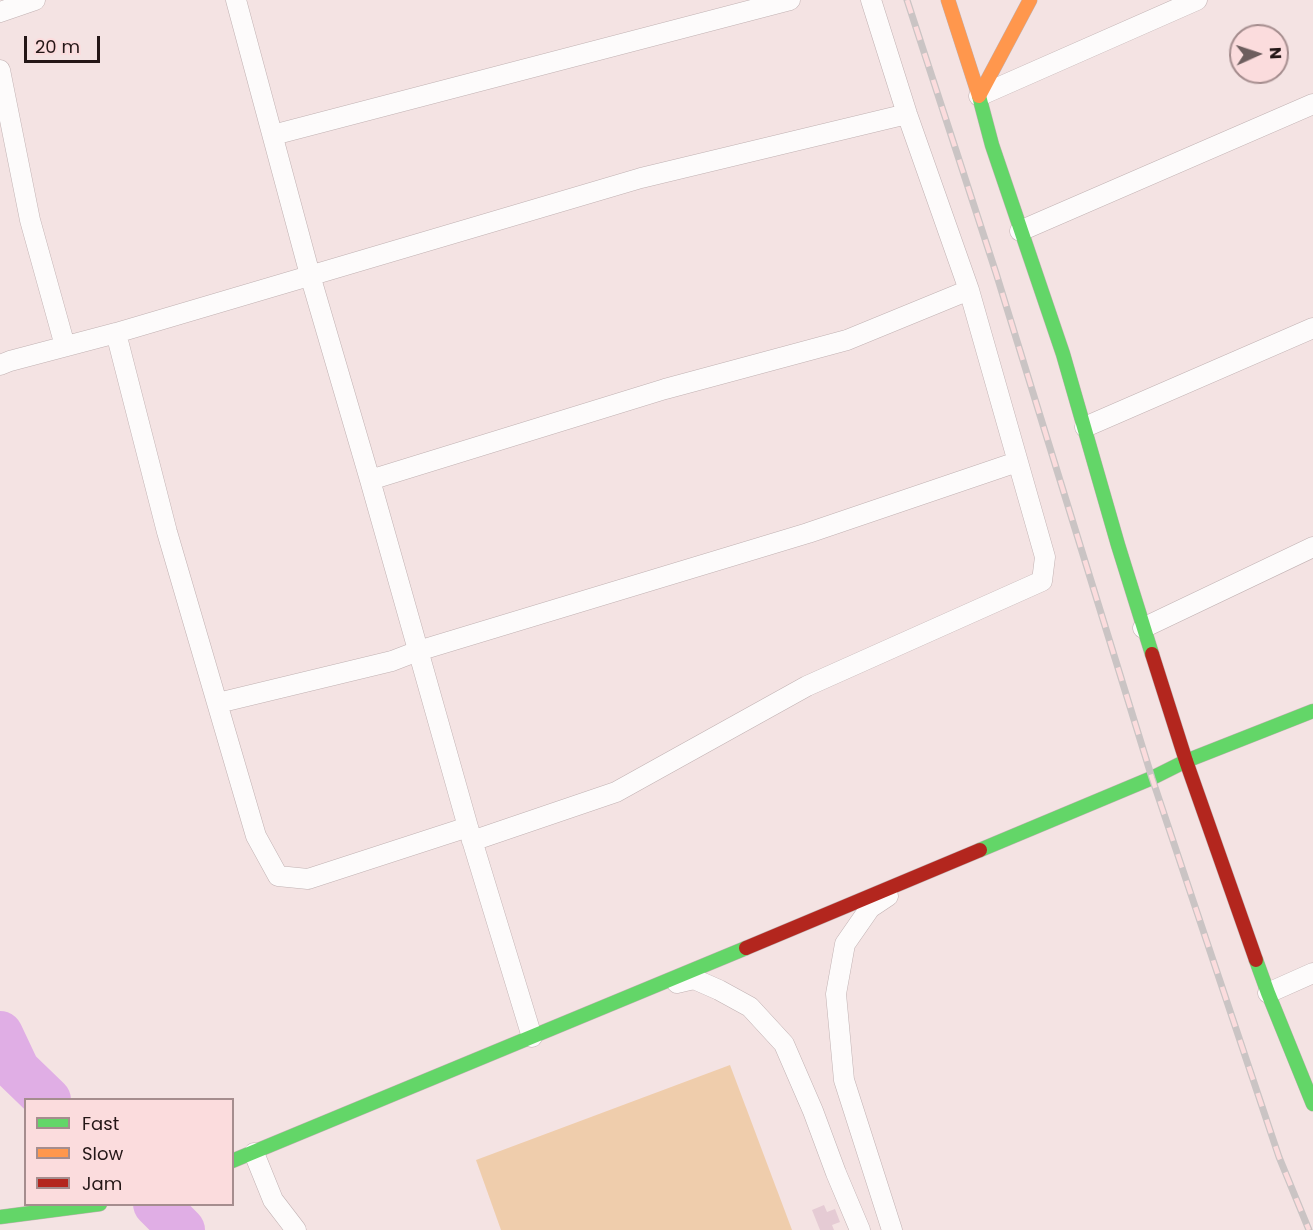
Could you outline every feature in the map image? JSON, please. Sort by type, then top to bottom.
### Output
[{"type":"street","points":[[0,12],[35,0]]},
{"type":"street","points":[[236,0],[310,275],[470,834],[532,1037]]},
{"type":"street","points":[[273,135],[790,0]]},
{"type":"street","points":[[116,333],[167,532],[256,836],[278,876],[308,879],[616,792],[807,686],[1042,581],[1045,557],[969,290],[871,0]]},
{"type":"street","points":[[948,0],[992,145],[1063,354],[1143,628],[1186,761],[1268,993],[1313,1104]]},
{"type":"street","points":[[979,96],[1030,0]]},
{"type":"street","points":[[979,96],[1197,0]]},
{"type":"street","points":[[0,70],[30,220],[65,346]]},
{"type":"street","points":[[1020,231],[1313,104]]},
{"type":"street","points":[[0,365],[641,178],[908,114]]},
{"type":"street","points":[[370,480],[665,389],[847,340],[969,290]]},
{"type":"street","points":[[1085,427],[1313,328]]},
{"type":"street","points":[[218,703],[392,661],[418,651],[808,533],[1017,462]]},
{"type":"street","points":[[1143,628],[1313,547]]},
{"type":"street","points":[[234,1160],[656,987],[1152,778],[1186,761],[1313,711]]},
{"type":"street","points":[[892,1230],[844,1080],[836,994],[844,944],[870,908],[912,878]]},
{"type":"street","points":[[1268,993],[1313,974]]},
{"type":"street","points":[[656,987],[694,979],[719,990],[750,1007],[784,1044],[860,1230]]},
{"type":"street","points":[[254,1153],[273,1200],[296,1230]]},
{"type":"street","points":[[0,1217],[89,1206]]},
{"type":"street","points":[[55,1210],[67,1222]]},
{"type":"shaded area","points":[[730,1065],[792,1230],[501,1230],[476,1160]]},
{"type":"building","points":[[824,1205],[827,1212],[835,1209],[840,1222],[832,1225],[834,1230],[820,1230],[812,1210]]},
{"type":"waterway","points":[[0,1034],[17,1070],[46,1098]]},
{"type":"waterway","points":[[158,1206],[182,1230]]},
{"type":"railway","points":[[907,0],[996,273],[1152,778],[1279,1157],[1309,1230]]},
{"type":"traffic: fast","points":[[979,96],[992,145],[1063,354],[1152,654]]},
{"type":"traffic: fast","points":[[980,850],[1152,778],[1186,761],[1313,711]]},
{"type":"traffic: fast","points":[[234,1160],[746,948]]},
{"type":"traffic: fast","points":[[1256,960],[1313,1104]]},
{"type":"traffic: fast","points":[[0,1217],[85,1206]]},
{"type":"traffic: slow","points":[[948,0],[979,96],[1030,0]]},
{"type":"traffic: jam","points":[[1152,654],[1186,761],[1256,960]]},
{"type":"traffic: jam","points":[[746,948],[980,850]]}]
